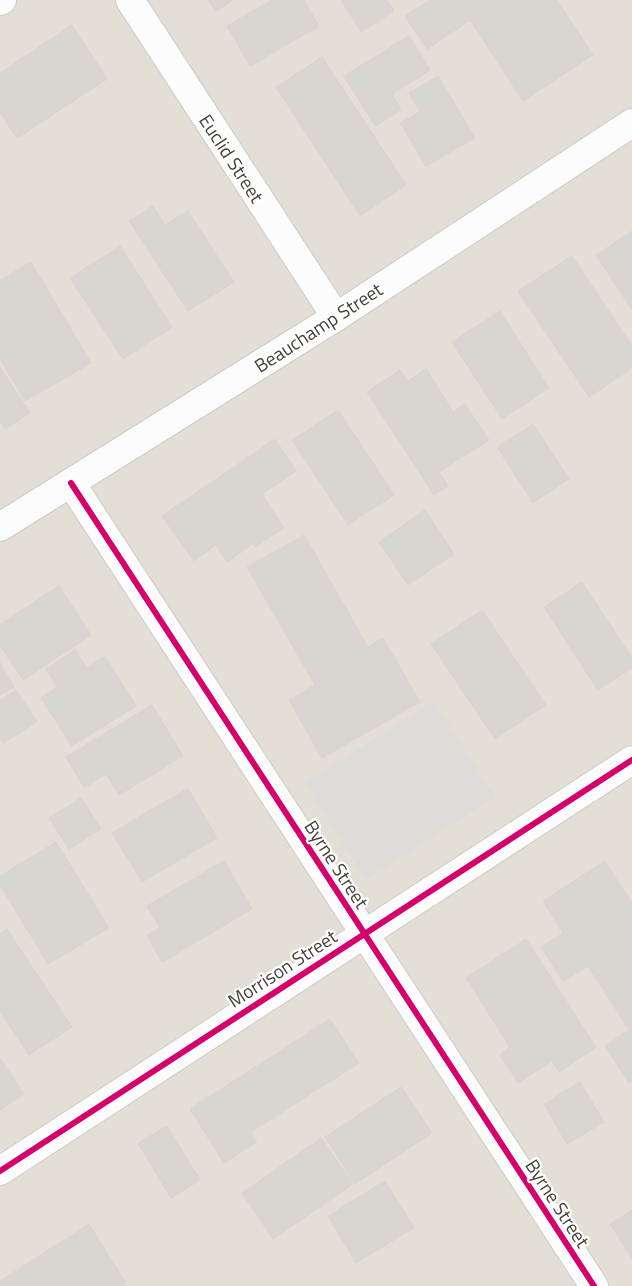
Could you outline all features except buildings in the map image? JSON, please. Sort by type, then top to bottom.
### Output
[{"type":"street","name":"Euclid Street","points":[[130,0],[336,317]]},
{"type":"street","name":"Beauchamp Street","points":[[0,527],[336,317],[632,123]]},
{"type":"street","name":"Byrne Street","points":[[71,483],[594,1286]]},
{"type":"street","name":"Morrison Street","points":[[0,1171],[632,760]]},
{"type":"shaded area","points":[[0,0],[632,0],[632,1286],[0,1286]]},
{"type":"shaded area","points":[[434,701],[495,797],[366,880],[305,783]]},
{"type":"cycle path","points":[[71,483],[594,1286]]},
{"type":"cycle path","points":[[0,1171],[632,760]]}]
